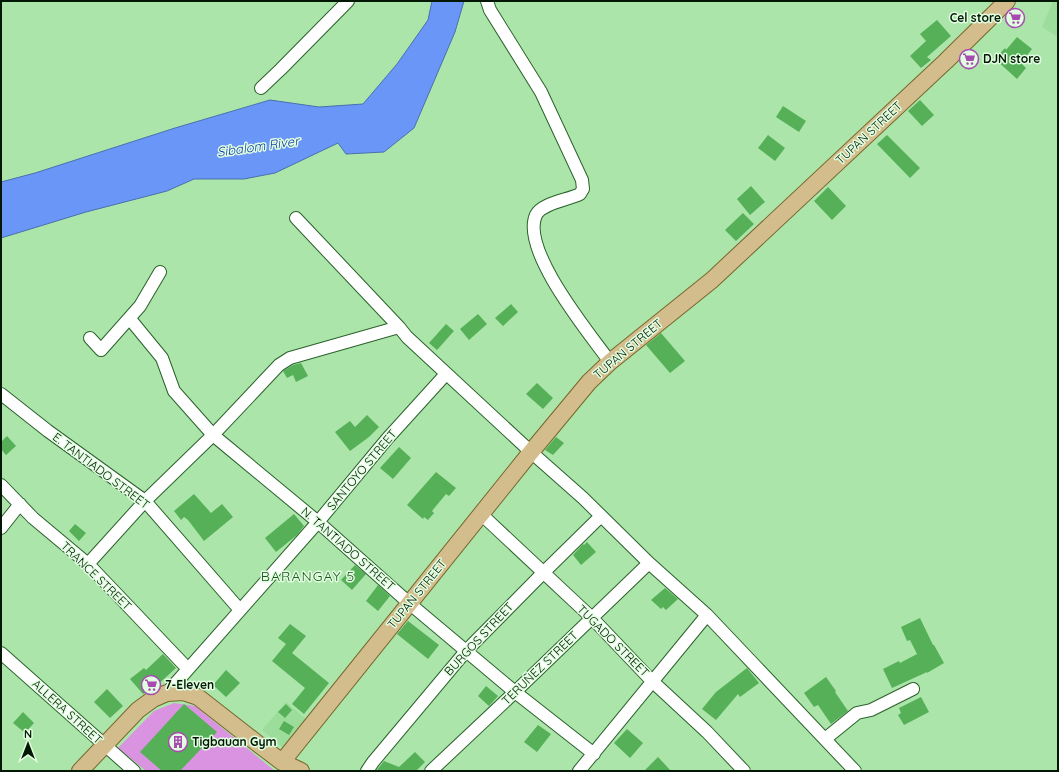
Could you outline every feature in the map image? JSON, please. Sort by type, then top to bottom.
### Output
[{"type":"main road","name":"TUPAN STREET","points":[[282,762],[530,452],[584,387],[610,362],[712,280],[951,56],[1007,1]]},
{"type":"main road","points":[[80,771],[138,710],[153,699],[167,693],[183,692],[198,697],[282,762],[301,771]]},
{"type":"street","points":[[261,88],[281,70],[348,1]]},
{"type":"street","points":[[487,1],[490,10],[541,92],[582,180],[583,189],[580,194],[549,205],[537,214],[534,225],[534,233],[540,255],[552,279],[610,362]]},
{"type":"street","points":[[296,218],[407,336],[446,374],[530,452],[583,498],[648,563],[707,615],[855,771]]},
{"type":"street","points":[[90,338],[101,350],[140,306],[160,272]]},
{"type":"street","name":"N. TANTIADO STREET","points":[[130,319],[162,358],[174,391],[213,436],[318,522],[409,603],[515,692],[594,754]]},
{"type":"street","points":[[88,564],[145,501],[213,436],[280,365],[290,358],[399,327]]},
{"type":"street","name":"SANTOYO STREET","points":[[167,693],[318,522],[386,439],[446,374]]},
{"type":"street","name":"E. TANTIADO STREET","points":[[1,394],[48,431],[145,501],[240,610]]},
{"type":"street","name":"TRANCE STREET","points":[[1,485],[33,518],[88,564],[188,669]]},
{"type":"street","points":[[1,528],[20,504]]},
{"type":"street","name":"TUGADO STREET","points":[[481,514],[592,618],[652,681],[707,732],[744,771]]},
{"type":"street","name":"BURGOS STREET","points":[[367,771],[466,651],[601,516]]},
{"type":"street","name":"TERUÑEZ STREET","points":[[431,771],[648,563]]},
{"type":"street","points":[[579,771],[707,615]]},
{"type":"street","name":"ALLERA STREET","points":[[1,653],[134,771]]},
{"type":"street","points":[[825,739],[856,713],[871,710],[912,690]]},
{"type":"shaded area","points":[[1053,1],[1058,1],[1058,37],[1042,27]]},
{"type":"shaded area","points":[[286,702],[307,720],[283,748],[262,730]]},
{"type":"shaded area","points":[[174,703],[195,706],[275,771],[146,771],[118,748],[154,711]]},
{"type":"water","name":"Sibalom River","points":[[432,1],[464,1],[455,32],[414,128],[384,152],[346,154],[338,143],[275,173],[244,179],[194,179],[167,191],[86,212],[1,238],[1,182],[35,173],[175,128],[270,100],[319,107],[363,104],[397,64],[428,20]]},
{"type":"building","points":[[937,20],[951,36],[927,57],[931,60],[921,68],[910,56],[926,41],[920,34]]},
{"type":"building","points":[[1017,37],[1032,49],[1021,63],[1026,68],[1017,79],[995,59],[1005,48],[1006,50]]},
{"type":"building","points":[[968,53],[977,62],[969,70],[960,61]]},
{"type":"building","points":[[920,100],[934,115],[922,126],[908,111]]},
{"type":"building","points":[[783,106],[806,121],[799,132],[776,117]]},
{"type":"building","points":[[768,135],[785,148],[775,161],[758,148]]},
{"type":"building","points":[[887,135],[920,168],[910,178],[877,144]]},
{"type":"building","points":[[751,186],[765,202],[750,215],[737,199]]},
{"type":"building","points":[[828,187],[846,206],[832,220],[814,201]]},
{"type":"building","points":[[743,213],[754,224],[736,241],[725,230]]},
{"type":"building","points":[[511,304],[518,312],[503,326],[495,318]]},
{"type":"building","points":[[478,314],[487,324],[469,340],[460,329]]},
{"type":"building","points":[[446,324],[454,331],[437,350],[429,343]]},
{"type":"building","points":[[661,333],[685,361],[670,373],[646,345]]},
{"type":"building","points":[[301,363],[308,376],[296,382],[293,375],[287,378],[283,371],[293,365]]},
{"type":"building","points":[[537,383],[553,398],[543,409],[526,394]]},
{"type":"building","points":[[367,415],[379,427],[369,437],[350,451],[335,432],[350,421],[355,427]]},
{"type":"building","points":[[7,436],[16,446],[6,455],[1,449],[1,442]]},
{"type":"building","points":[[556,437],[564,443],[553,455],[545,450]]},
{"type":"building","points":[[399,447],[411,458],[393,479],[380,468]]},
{"type":"building","points":[[436,472],[456,488],[449,496],[446,494],[432,511],[434,513],[428,520],[424,517],[423,519],[407,505]]},
{"type":"building","points":[[194,494],[211,513],[222,504],[233,517],[204,541],[188,520],[184,517],[181,520],[174,511]]},
{"type":"building","points":[[294,514],[304,526],[297,535],[276,552],[265,538]]},
{"type":"building","points":[[75,524],[86,533],[79,541],[69,531]]},
{"type":"building","points":[[587,542],[596,552],[581,565],[573,555],[583,544],[584,545]]},
{"type":"building","points":[[355,565],[366,574],[352,590],[341,580]]},
{"type":"building","points":[[378,585],[390,596],[378,611],[366,601]]},
{"type":"building","points":[[665,588],[678,599],[666,610],[663,607],[661,609],[651,600]]},
{"type":"building","points":[[920,618],[933,645],[944,663],[927,673],[892,688],[883,669],[899,661],[900,663],[917,654],[910,640],[907,641],[901,627]]},
{"type":"building","points":[[408,621],[439,645],[428,659],[397,634]]},
{"type":"building","points":[[290,624],[306,636],[292,653],[329,683],[304,714],[292,704],[305,688],[272,661],[286,644],[278,638]]},
{"type":"building","points":[[163,654],[176,668],[154,688],[143,694],[130,679],[144,668],[146,670]]},
{"type":"building","points":[[747,668],[759,683],[740,697],[738,694],[716,720],[702,709],[716,692]]},
{"type":"building","points":[[226,670],[240,683],[226,697],[213,685]]},
{"type":"building","points":[[826,677],[848,711],[831,724],[818,705],[814,707],[804,693]]},
{"type":"building","points":[[486,686],[498,696],[489,706],[478,696]]},
{"type":"building","points":[[107,689],[123,706],[110,718],[94,702]]},
{"type":"building","points":[[921,697],[929,712],[904,725],[898,715],[901,713],[899,708]]},
{"type":"building","name":"Tigbauan Gym","points":[[184,704],[217,732],[180,771],[162,771],[140,752]]},
{"type":"building","points":[[286,704],[292,710],[285,718],[278,712]]},
{"type":"building","points":[[23,712],[34,723],[25,733],[13,723]]},
{"type":"building","points":[[284,721],[294,727],[289,735],[279,729]]},
{"type":"building","points":[[538,725],[551,734],[537,752],[524,742]]},
{"type":"building","points":[[627,729],[643,743],[630,758],[614,743]]},
{"type":"building","points":[[415,752],[425,762],[416,771],[376,771],[384,761],[399,767]]},
{"type":"building","points":[[658,757],[671,771],[644,771]]},
{"type":"place","name":"Cel store","points":[[1015,18]]},
{"type":"place","name":"DJN store","points":[[969,59]]},
{"type":"place","name":"7-Eleven","points":[[151,685]]},
{"type":"place","name":"Tigbauan Gym","points":[[178,742]]},
{"type":"district","name":"BARANGAY 5","points":[[308,576]]}]
